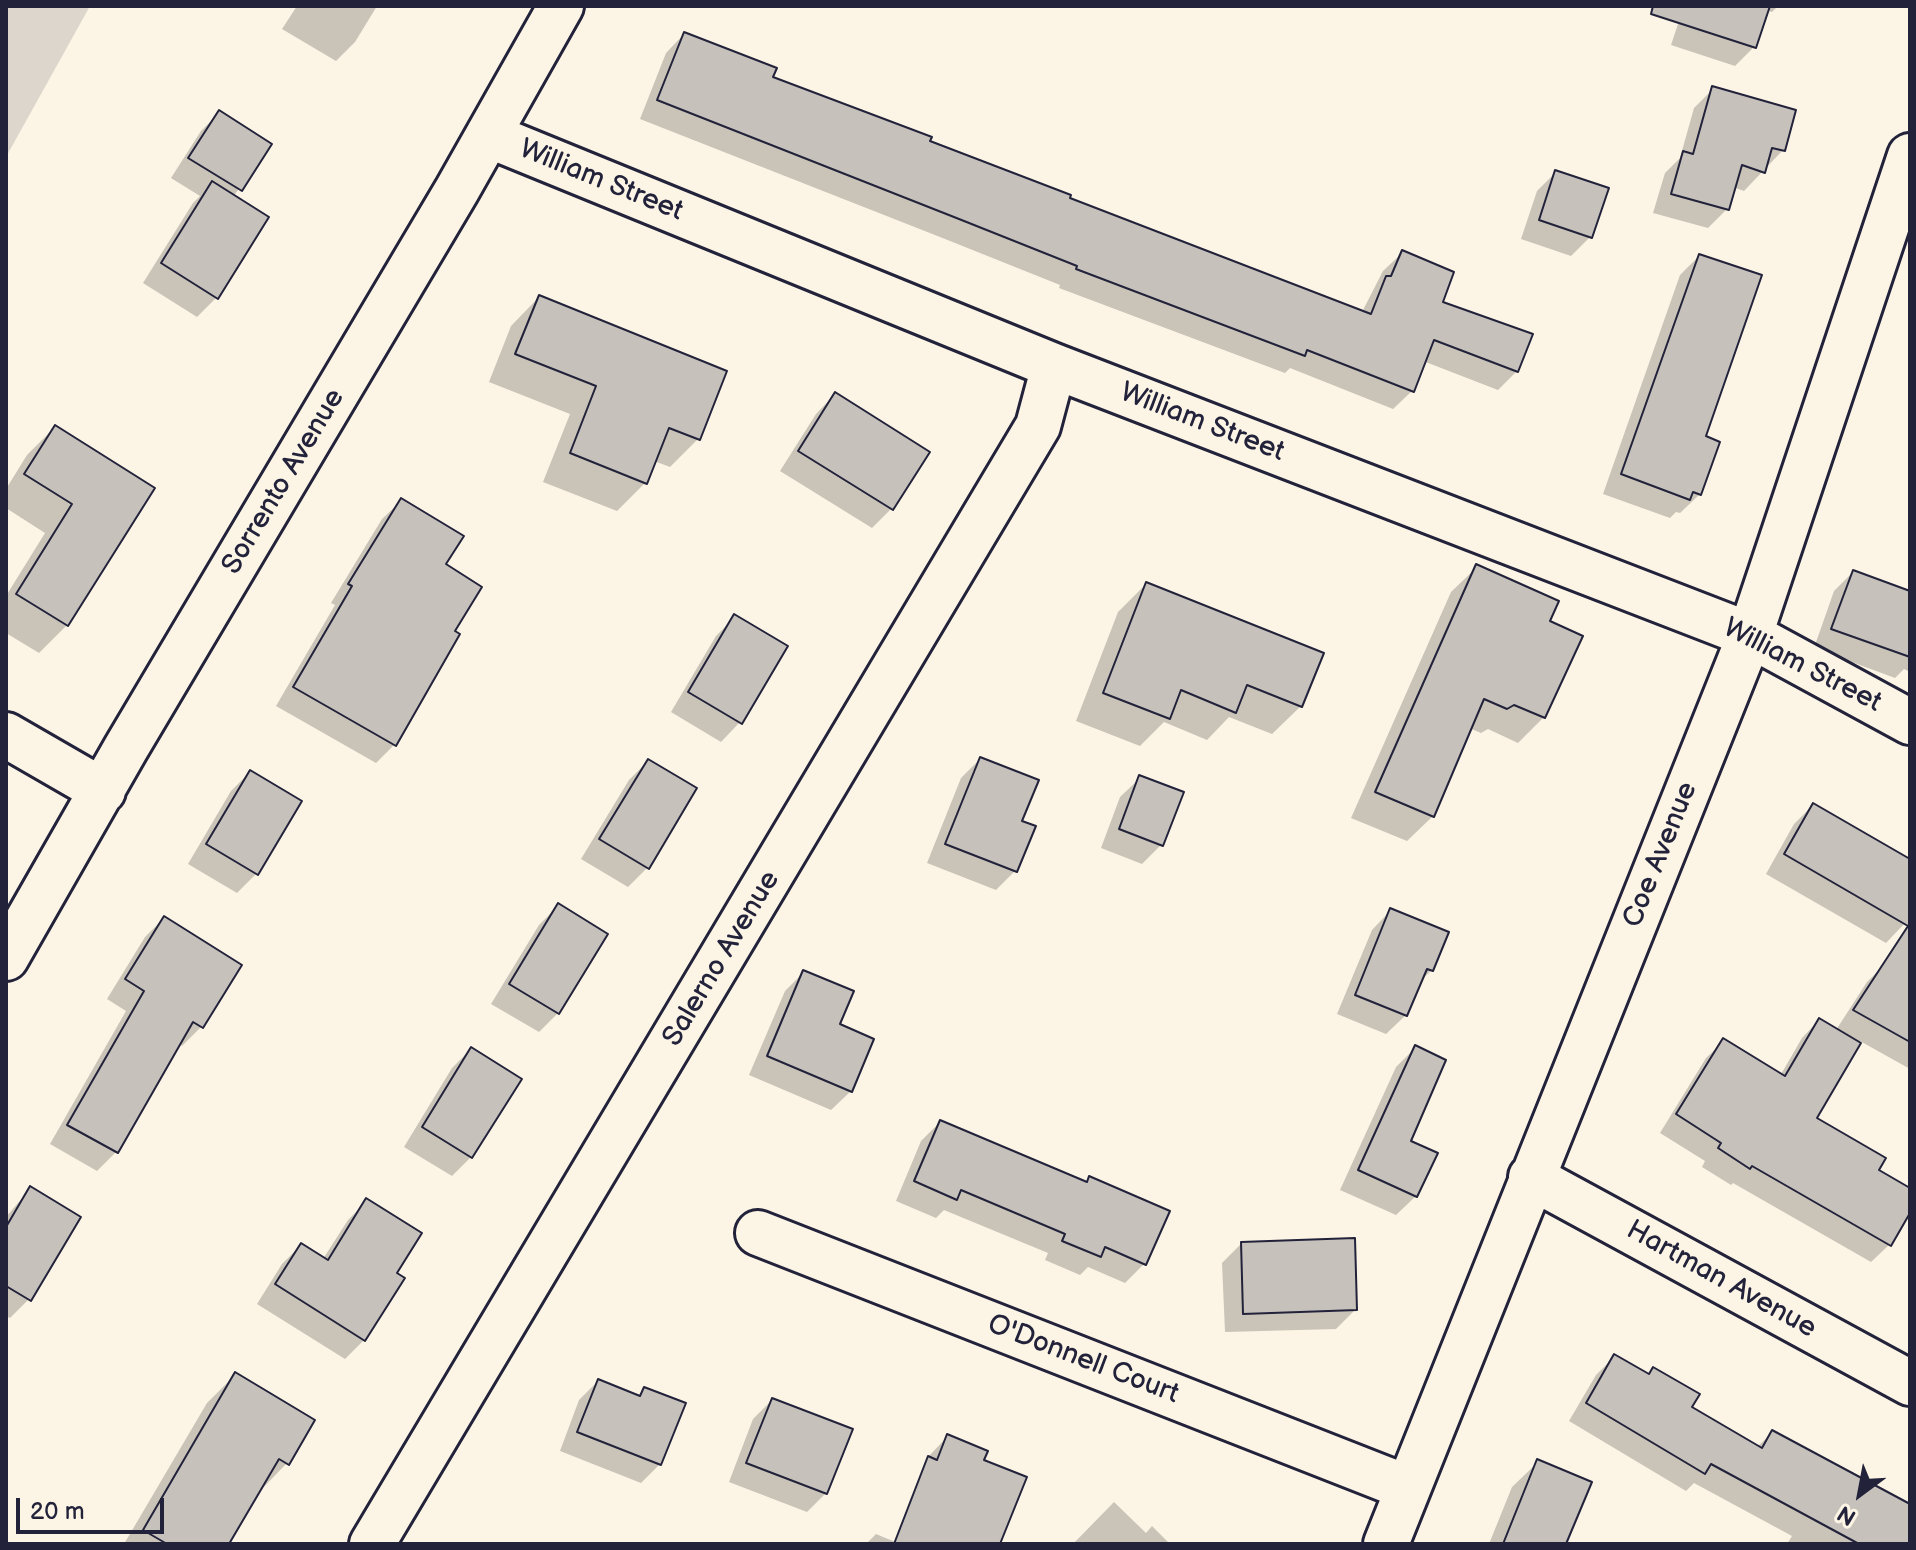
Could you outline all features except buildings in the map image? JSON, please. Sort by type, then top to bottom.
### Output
[{"type":"street","name":"Sorrento Avenue","points":[[6,958],[561,6]]},
{"type":"street","name":"William Street","points":[[488,135],[1054,366],[1750,635],[1910,722]]},
{"type":"street","name":"Coe Avenue","points":[[1386,1544],[1750,635],[1910,156]]},
{"type":"street","name":"Salerno Avenue","points":[[372,1544],[1038,426],[1054,366]]},
{"type":"street","points":[[6,735],[103,791]]},
{"type":"street","name":"Hartman Avenue","points":[[1531,1177],[1910,1383]]},
{"type":"street","name":"O'Donnell Court","points":[[758,1233],[1408,1488]]},
{"type":"shaded area","points":[[6,6],[90,6],[6,157]]}]
